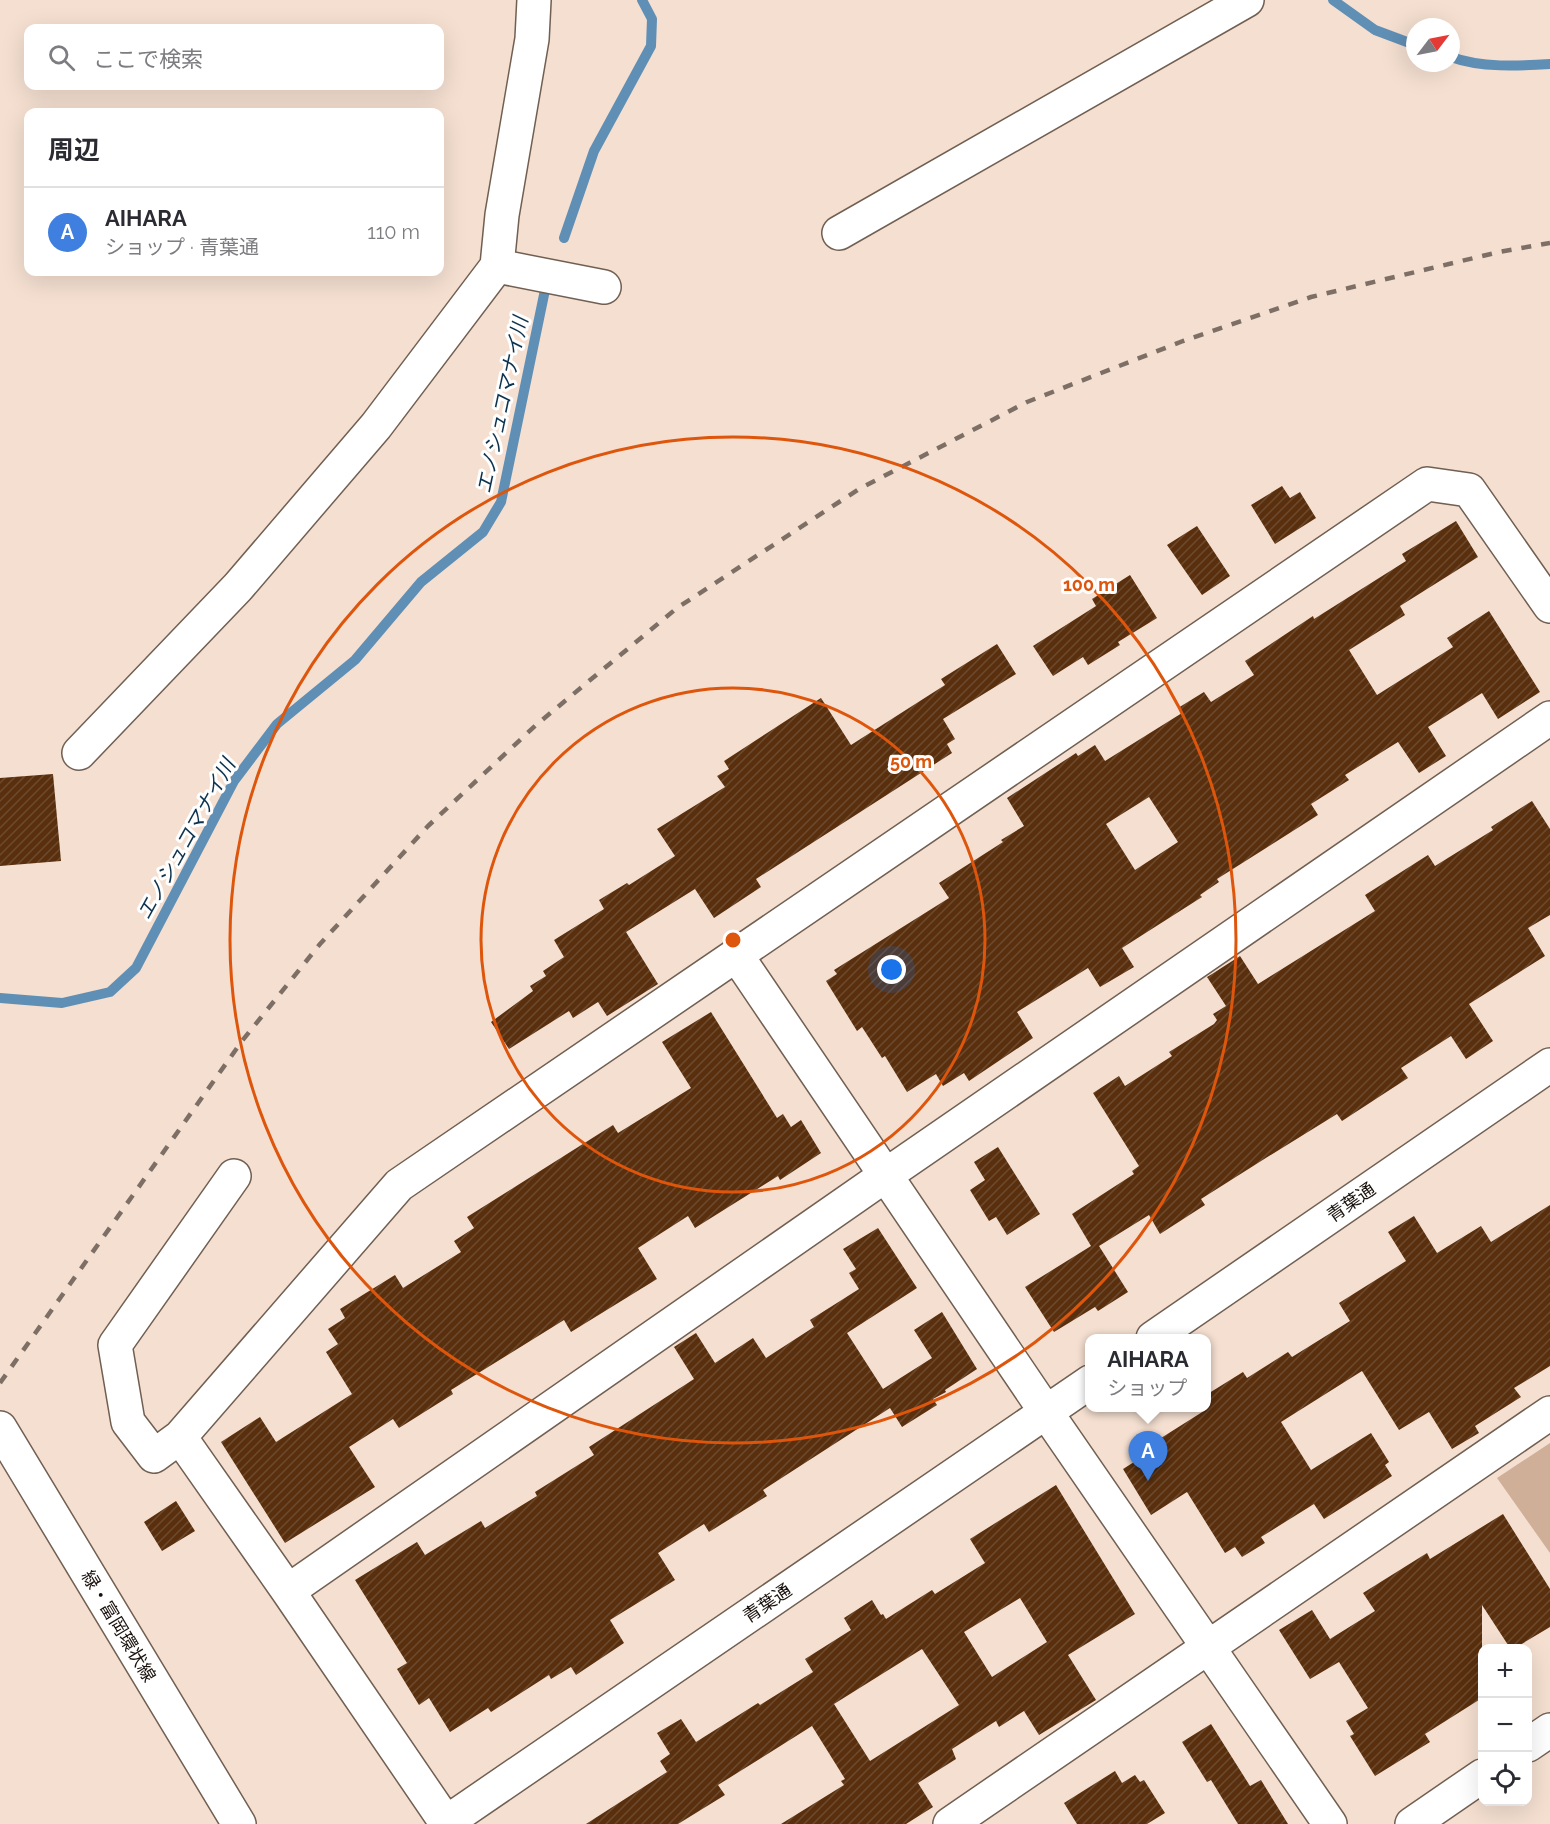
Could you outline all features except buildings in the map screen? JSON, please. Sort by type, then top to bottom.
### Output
[{"type":"street","points":[[79,753],[238,587],[376,426],[497,266],[502,215],[532,39],[534,0]]},
{"type":"street","points":[[839,233],[1247,0]]},
{"type":"street","points":[[497,266],[604,287]]},
{"type":"street","points":[[234,1176],[115,1346],[128,1422],[154,1456],[180,1437],[399,1185],[1426,484],[1469,490],[1550,606]]},
{"type":"street","points":[[288,1591],[886,1175],[1550,718]]},
{"type":"street","points":[[737,956],[1046,1412],[1330,1824]]},
{"type":"street","name":"青葉通","points":[[1159,1334],[1550,1065]]},
{"type":"street","name":"青葉通","points":[[445,1824],[1085,1385]]},
{"type":"street","points":[[950,1824],[1550,1413]]},
{"type":"street","name":"緑・富岡環状線","points":[[0,1428],[238,1824]]},
{"type":"street","points":[[180,1437],[288,1591],[445,1824]]},
{"type":"street","points":[[1532,1742],[1550,1730]]},
{"type":"street","points":[[1412,1824],[1478,1779]]},
{"type":"shaded area","points":[[1550,1443],[1550,1553],[1497,1478]]},
{"type":"waterway","name":"エノシュコマナイ川","points":[[564,238],[594,151],[651,46],[652,19],[642,0]]},
{"type":"waterway","name":"エノシュコマナイ川","points":[[1333,0],[1375,30],[1406,42]]},
{"type":"waterway","name":"エノシュコマナイ川","points":[[1460,60],[1487,65],[1550,64]]},
{"type":"waterway","name":"エノシュコマナイ川","points":[[0,998],[62,1003],[110,992],[136,968],[234,781],[277,724],[355,660],[421,582],[483,532],[501,502],[545,290]]},
{"type":"railway","points":[[0,1383],[242,1041],[320,944],[428,826],[536,725],[677,608],[859,489],[1027,402],[1183,341],[1311,297],[1499,252],[1550,243]]},
{"type":"place","name":"AIHARA","points":[[1148,1481]]}]
